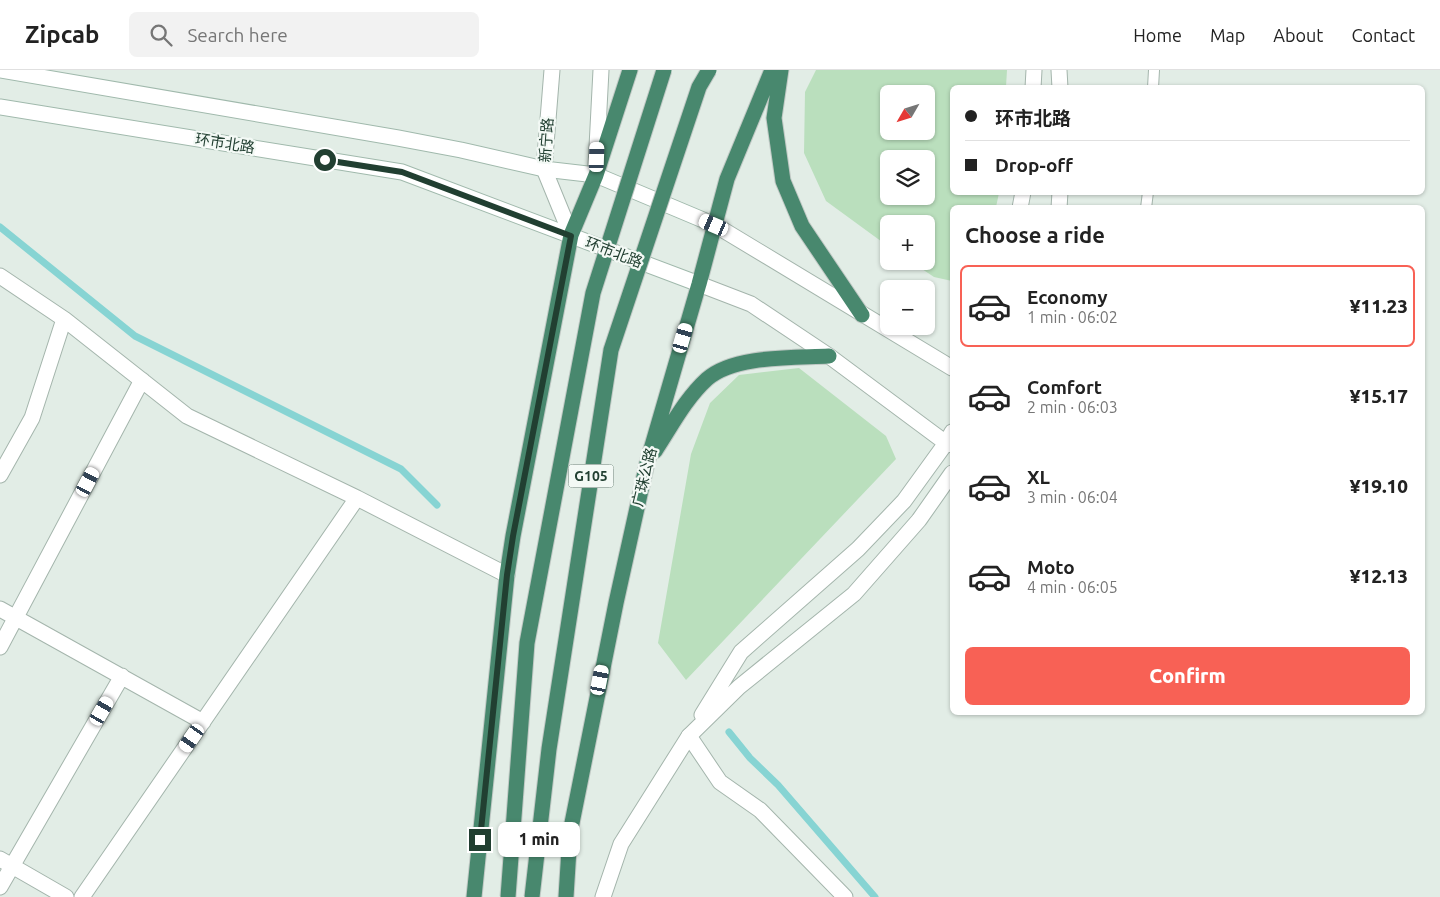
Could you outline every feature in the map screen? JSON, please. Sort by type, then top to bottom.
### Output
[{"type":"highway","points":[[474,897],[507,575],[513,536],[571,236],[596,175],[630,70]]},
{"type":"highway","name":"G105","points":[[508,897],[527,644],[593,293],[664,70]]},
{"type":"highway","name":"G105","points":[[532,897],[549,749],[611,350],[700,87],[709,70]]},
{"type":"highway","name":"广珠公路","points":[[566,897],[570,833],[616,603],[647,463],[727,179],[772,70]]},
{"type":"highway","points":[[781,70],[774,118],[783,181],[802,226],[862,315]]},
{"type":"highway","points":[[647,463],[690,399],[708,378],[734,364],[766,359],[830,356]]},
{"type":"street","points":[[0,70],[398,138],[462,150],[544,169],[596,175],[714,225],[950,367]]},
{"type":"street","name":"新宁路","points":[[552,70],[544,169],[571,236]]},
{"type":"street","points":[[596,175],[601,70]]},
{"type":"street","points":[[1033,85],[1034,70]]},
{"type":"street","points":[[1059,70],[1060,85]]},
{"type":"street","name":"环市北路","points":[[0,107],[402,172],[751,304],[830,356],[950,440]]},
{"type":"street","points":[[0,276],[64,319],[187,416],[357,498],[507,575]]},
{"type":"street","points":[[0,475],[32,418],[64,319]]},
{"type":"street","points":[[0,647],[142,380]]},
{"type":"street","points":[[603,897],[621,844],[740,652],[858,548],[904,501],[950,440]]},
{"type":"street","points":[[689,736],[739,687],[854,594],[919,520],[950,476]]},
{"type":"street","points":[[82,897],[357,498]]},
{"type":"street","points":[[0,609],[203,722]]},
{"type":"street","points":[[0,886],[6,863],[122,676]]},
{"type":"street","points":[[689,736],[720,782],[760,810],[845,897]]},
{"type":"street","points":[[6,863],[66,897]]},
{"type":"lane","points":[[1153,85],[1154,70]]},
{"type":"green space","points":[[816,70],[1007,70],[1006,85],[950,85],[950,195],[999,195],[996,205],[950,205],[950,281],[934,277],[924,270],[935,270],[935,215],[880,215],[880,240],[826,201],[804,153],[805,92]]},
{"type":"green space","points":[[799,368],[886,436],[896,459],[686,680],[658,643],[691,454],[710,403],[739,375]]},
{"type":"waterway","points":[[0,227],[135,336],[401,469],[437,505]]},
{"type":"waterway","points":[[729,732],[750,758],[778,785],[875,897]]},
{"type":"route","points":[[325,160],[402,172],[571,236],[507,575],[480,840]]}]
